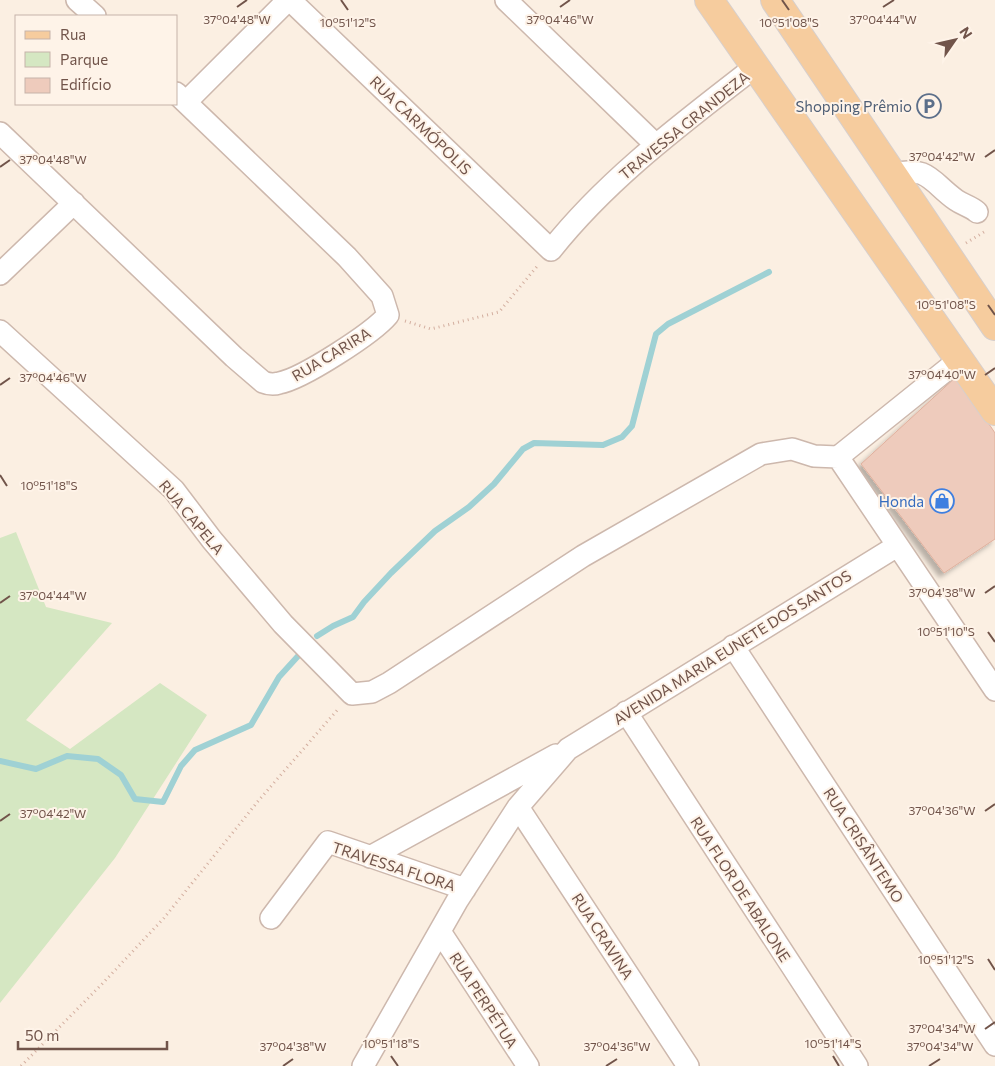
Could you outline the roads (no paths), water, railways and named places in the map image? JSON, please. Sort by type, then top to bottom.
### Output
[{"type":"main road","points":[[709,0],[995,411]]},
{"type":"main road","points":[[774,0],[894,174],[995,326]]},
{"type":"street","points":[[78,0],[94,15]]},
{"type":"street","points":[[181,98],[289,0]]},
{"type":"street","name":"RUA CARMÓPOLIS","points":[[289,0],[551,250]]},
{"type":"street","points":[[506,0],[655,144]]},
{"type":"street","name":"TRAVESSA GRANDEZA","points":[[551,250],[615,180],[655,144],[756,66]]},
{"type":"street","name":"RUA CARIRA","points":[[0,133],[256,377],[268,384],[288,380],[341,352],[375,328],[388,315],[382,296],[347,257],[181,98]]},
{"type":"street","points":[[894,174],[912,170],[926,175],[958,202],[970,206],[976,212]]},
{"type":"street","points":[[0,274],[74,203]]},
{"type":"street","name":"RUA CAPELA","points":[[0,331],[174,490],[212,540],[284,624],[352,694],[372,692],[389,683],[583,556],[761,454],[792,449],[814,456],[838,457]]},
{"type":"street","points":[[960,359],[838,457],[995,690]]},
{"type":"street","name":"AVENIDA MARIA EUNETE DOS SANTOS","points":[[370,857],[568,749],[897,546]]},
{"type":"street","name":"RUA CRISÂNTEMO","points":[[733,646],[995,1045]]},
{"type":"street","name":"RUA FLOR DE ABALONE","points":[[626,712],[857,1066]]},
{"type":"street","name":"AVENIDA MARIA EUNETE DOS SANTOS","points":[[368,1064],[465,889],[518,807],[568,749]]},
{"type":"street","name":"RUA CRAVINA","points":[[518,807],[688,1066]]},
{"type":"street","name":"TRAVESSA FLORA","points":[[271,918],[328,842],[465,889]]},
{"type":"street","name":"RUA PERPÉTUA","points":[[440,933],[528,1066]]},
{"type":"waterway","points":[[317,636],[353,617],[391,573],[435,531],[469,507],[494,484],[523,449],[534,443],[603,445],[622,437],[632,426],[656,334],[668,324],[769,272]]},
{"type":"waterway","points":[[0,761],[36,769],[67,756],[98,759],[121,775],[135,799],[163,802],[181,766],[195,750],[251,725],[279,677],[299,655]]},
{"type":"place","name":"Shopping Prêmio","points":[[929,106]]},
{"type":"place","name":"Honda","points":[[942,501]]}]
